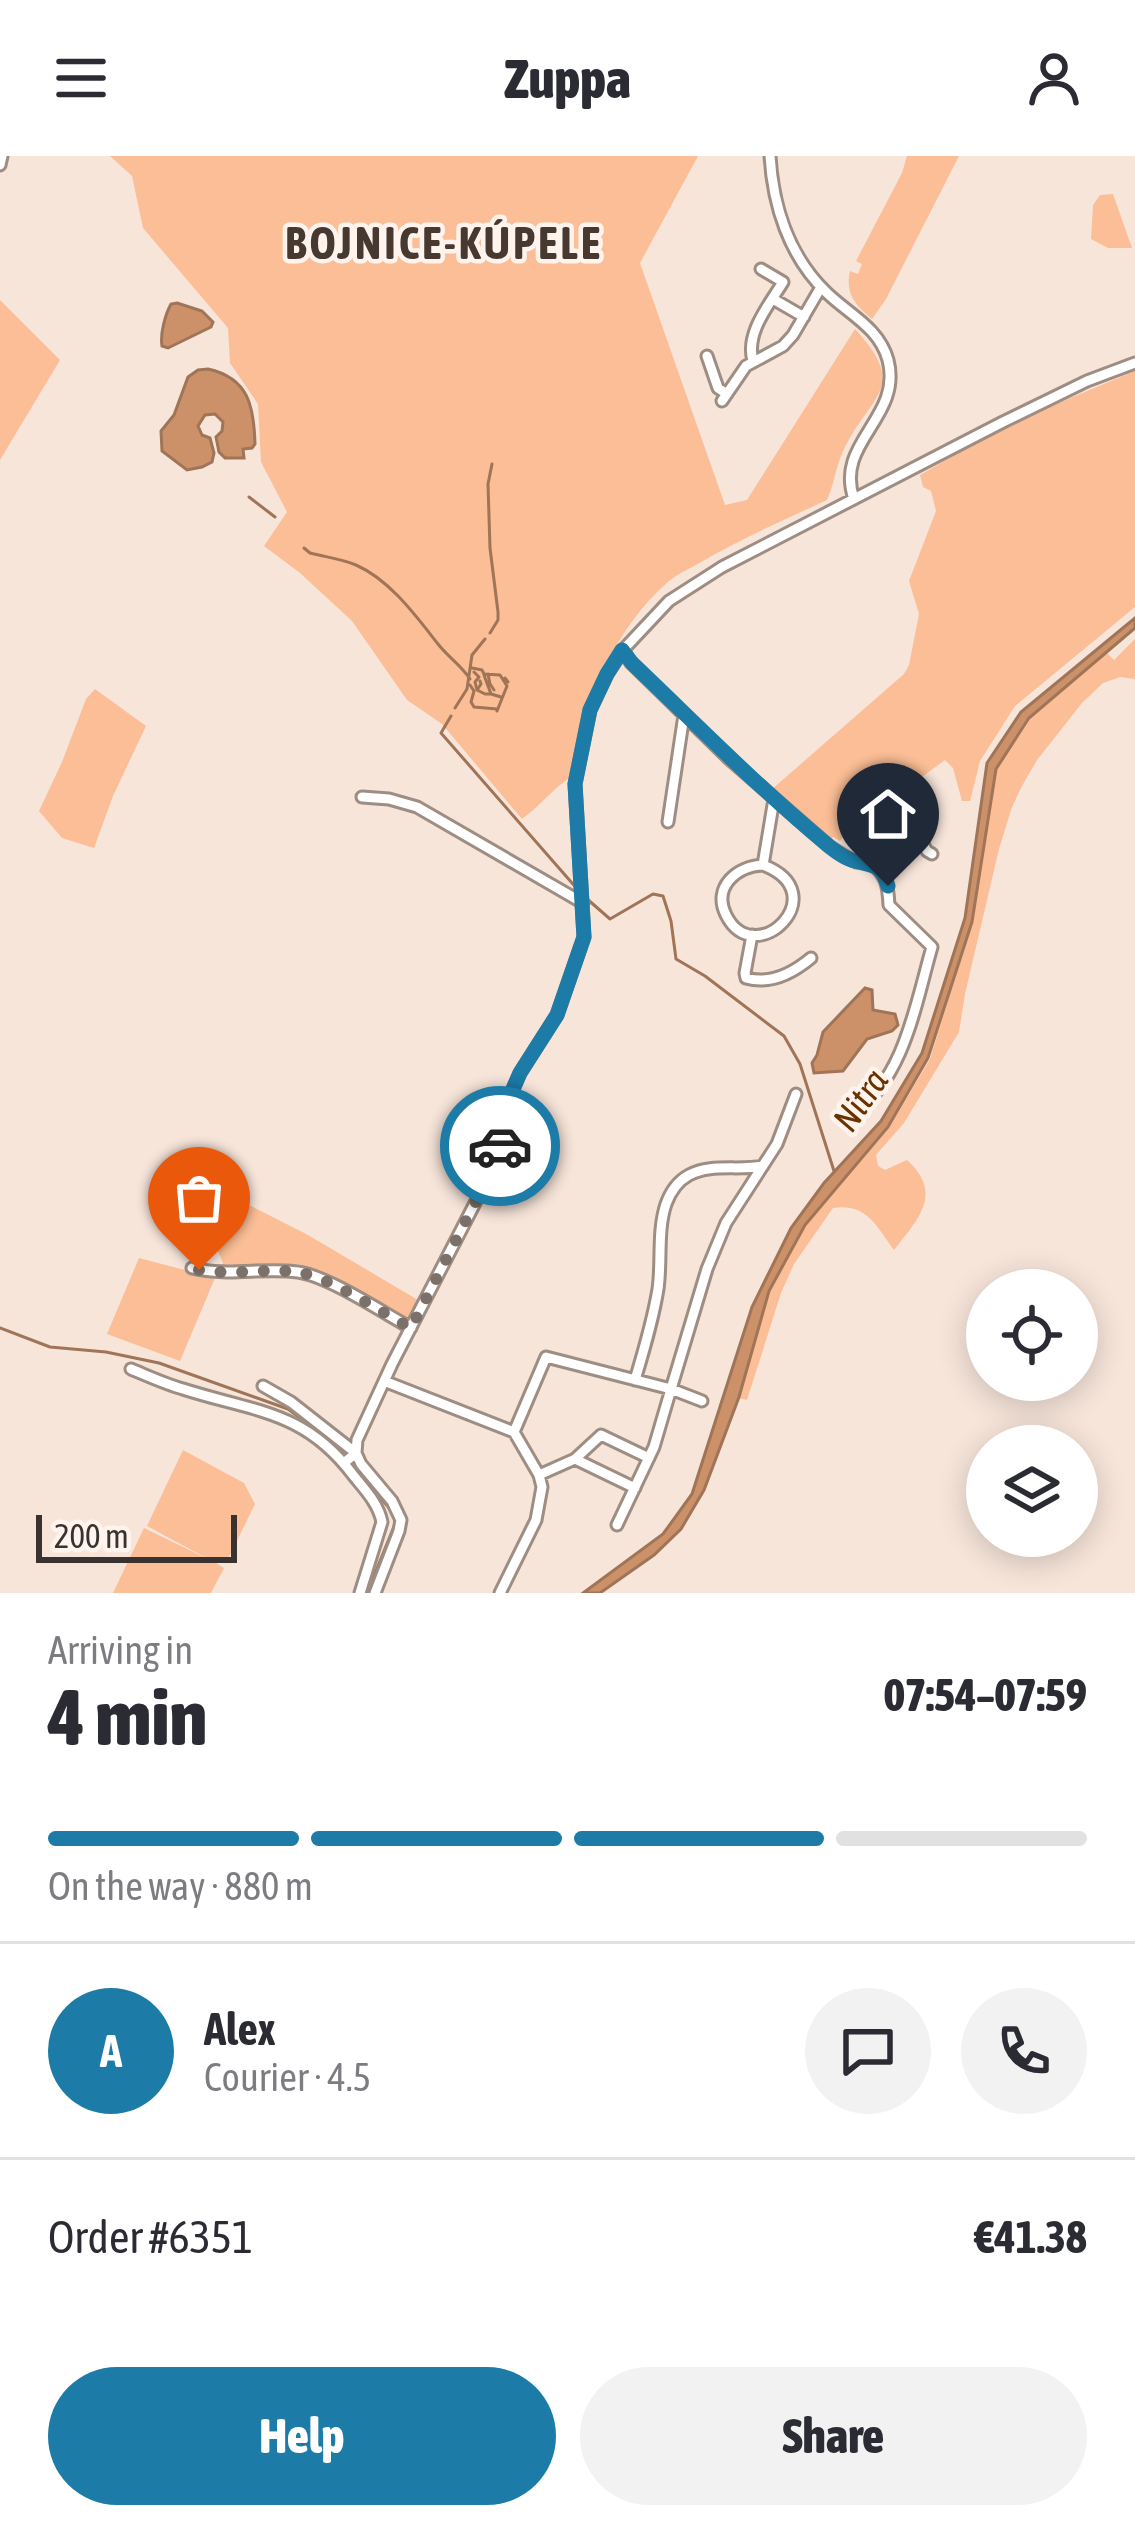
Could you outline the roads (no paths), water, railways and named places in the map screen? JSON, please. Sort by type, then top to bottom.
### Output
[{"type":"street","points":[[0,166],[2,156]]},
{"type":"street","points":[[770,156],[785,230],[805,266],[821,287],[869,326],[886,355],[889,394],[851,465],[854,499]]},
{"type":"street","points":[[753,361],[750,340],[783,281],[761,269]]},
{"type":"street","points":[[707,356],[725,398],[753,361],[783,346],[821,287]]},
{"type":"street","points":[[773,299],[804,316]]},
{"type":"street","points":[[351,1458],[384,1381],[489,1176],[520,1073],[557,1015],[584,937],[575,784],[590,710],[619,654],[669,601],[695,583],[1087,381],[1135,363]]},
{"type":"street","points":[[619,654],[829,846],[884,873],[889,905],[932,947],[914,1022],[892,1069],[853,1115]]},
{"type":"street","points":[[668,822],[684,715]]},
{"type":"street","points":[[362,796],[416,807],[583,903]]},
{"type":"street","points":[[763,865],[774,799]]},
{"type":"street","points":[[869,862],[892,842],[915,831],[932,854]]},
{"type":"street","points":[[763,865],[786,879],[793,905],[779,928],[752,935],[729,921],[722,895],[737,871],[763,865]]},
{"type":"street","points":[[752,935],[745,973],[752,981],[786,975],[811,958]]},
{"type":"street","points":[[617,1525],[649,1458],[707,1269],[726,1223],[777,1144],[796,1094]]},
{"type":"street","points":[[635,1381],[658,1287],[667,1199],[689,1175],[708,1168],[739,1171],[763,1166]]},
{"type":"street","points":[[739,1171],[748,1188]]},
{"type":"street","points":[[192,1268],[224,1274],[295,1271],[314,1275],[411,1328]]},
{"type":"street","points":[[514,1432],[546,1357],[702,1401]]},
{"type":"street","points":[[131,1369],[183,1389],[266,1411],[361,1464],[392,1501],[400,1520],[375,1593]]},
{"type":"street","points":[[384,1381],[514,1432],[539,1475],[541,1503],[536,1520],[500,1593]]},
{"type":"street","points":[[263,1386],[291,1402],[351,1458],[370,1495],[382,1522],[360,1593]]},
{"type":"street","points":[[539,1475],[575,1459],[601,1435],[649,1458]]},
{"type":"street","points":[[575,1459],[635,1488]]},
{"type":"waterway","points":[[490,633],[498,620],[490,548],[492,464]]},
{"type":"waterway","points":[[249,497],[275,517]]},
{"type":"waterway","points":[[304,548],[356,565],[380,580],[470,679]]},
{"type":"waterway","points":[[455,708],[467,689],[472,655],[485,639]]},
{"type":"waterway","points":[[472,668],[500,675],[507,686],[497,711]]},
{"type":"waterway","points":[[474,672],[479,677],[477,690]]},
{"type":"waterway","points":[[488,674],[494,690]]},
{"type":"waterway","points":[[484,675],[491,694],[501,697]]},
{"type":"waterway","points":[[505,678],[508,682]]},
{"type":"waterway","points":[[480,681],[477,690],[491,694]]},
{"type":"waterway","points":[[470,685],[474,707],[497,709]]},
{"type":"waterway","points":[[451,716],[441,733],[579,891]]},
{"type":"waterway","name":"Nitra","points":[[586,898],[610,919],[653,894],[663,896],[676,959],[784,1036],[800,1064],[834,1171]]},
{"type":"waterway","points":[[0,1328],[50,1347],[159,1363],[288,1409],[336,1445],[395,1515],[367,1593]]},
{"type":"district","name":"BOJNICE-KÚPELE","points":[[444,243]]}]
